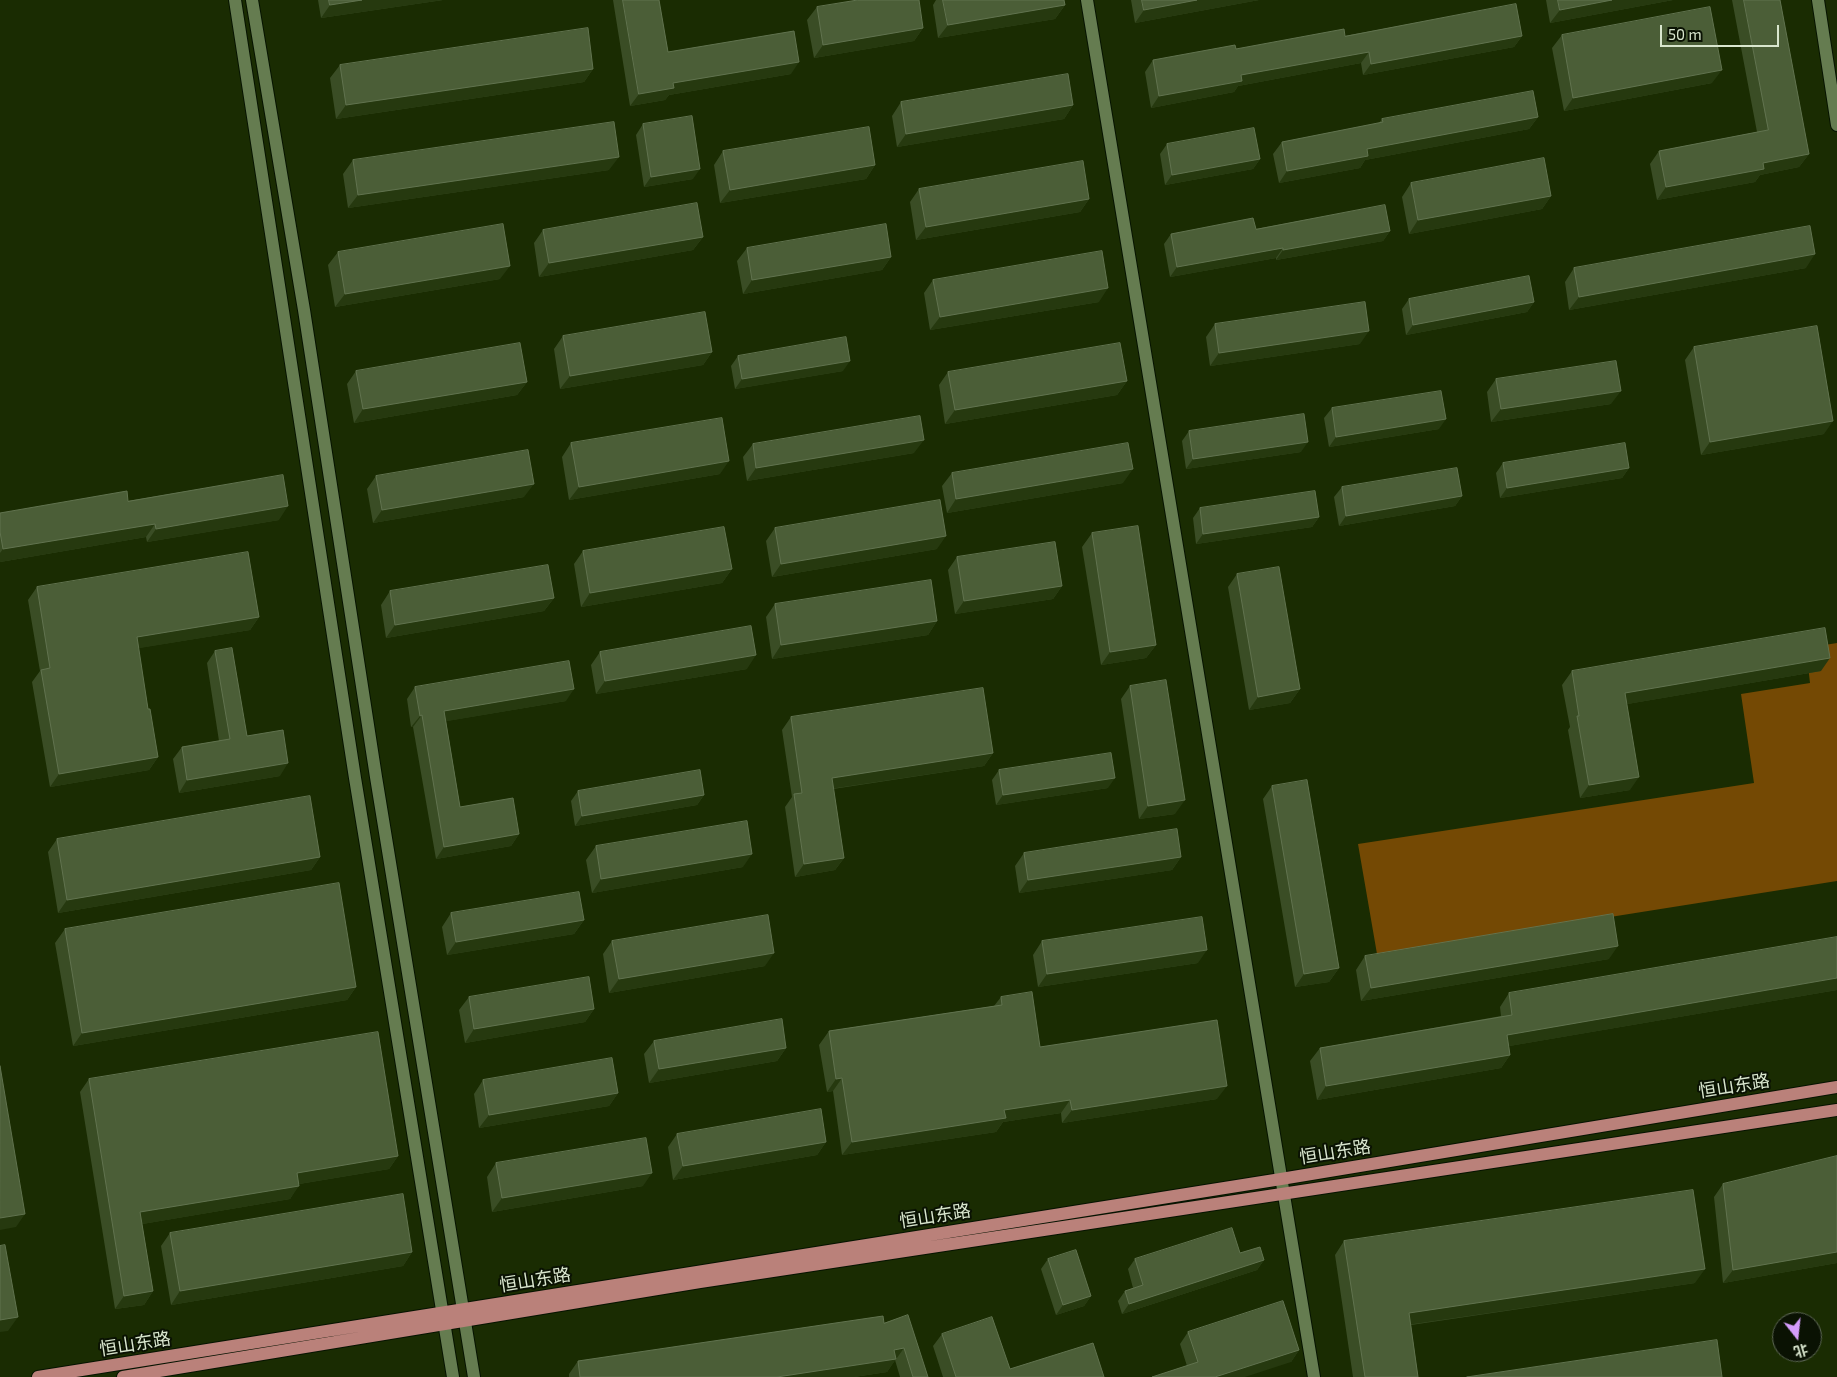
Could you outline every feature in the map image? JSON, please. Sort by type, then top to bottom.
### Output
[{"type":"main road","name":"恒山东路","points":[[465,1315],[1837,1087]]},
{"type":"main road","name":"恒山东路","points":[[38,1377],[710,1281],[1837,1110]]},
{"type":"main road","name":"恒山东路","points":[[123,1377],[444,1318]]},
{"type":"street","points":[[235,0],[355,778],[453,1377]]},
{"type":"street","points":[[252,0],[304,310],[376,777],[474,1377]]},
{"type":"street","points":[[1087,0],[1314,1377]]},
{"type":"street","points":[[1818,0],[1837,125]]},
{"type":"shaded area","points":[[1837,643],[1837,881],[1377,954],[1358,844],[1754,783],[1741,694],[1810,683],[1806,648]]},
{"type":"building","points":[[329,0],[362,0],[330,5]]},
{"type":"building","points":[[623,0],[659,0],[668,52],[794,31],[799,62],[673,83],[674,88],[639,94]]},
{"type":"building","points":[[858,0],[919,0],[923,28],[823,45],[817,7]]},
{"type":"building","points":[[943,0],[1064,0],[1065,5],[948,25]]},
{"type":"building","points":[[1142,0],[1197,0],[1144,10]]},
{"type":"building","points":[[1558,0],[1612,0],[1560,10]]},
{"type":"building","points":[[1744,0],[1780,0],[1809,154],[1763,163],[1764,169],[1666,187],[1659,151],[1768,130]]},
{"type":"building","points":[[1516,4],[1522,36],[1371,64],[1369,52],[1241,75],[1242,81],[1159,96],[1153,60],[1235,45],[1236,49],[1344,29],[1345,36]]},
{"type":"building","points":[[1710,7],[1722,70],[1573,98],[1562,35]]},
{"type":"building","points":[[588,28],[593,69],[346,105],[340,65]]},
{"type":"building","points":[[1068,74],[1073,105],[906,134],[901,102]]},
{"type":"building","points":[[1533,91],[1538,117],[1367,149],[1368,156],[1287,171],[1282,142],[1383,122],[1382,119]]},
{"type":"building","points":[[692,116],[700,169],[651,177],[643,124]]},
{"type":"building","points":[[614,122],[619,157],[358,195],[353,160]]},
{"type":"building","points":[[869,127],[875,165],[730,190],[723,151]]},
{"type":"building","points":[[1254,128],[1260,159],[1172,175],[1167,144]]},
{"type":"building","points":[[1544,158],[1551,196],[1418,220],[1411,183]]},
{"type":"building","points":[[1083,161],[1089,199],[926,227],[919,189]]},
{"type":"building","points":[[697,203],[703,237],[549,263],[543,230]]},
{"type":"building","points":[[1385,205],[1390,231],[1177,267],[1171,234],[1253,218],[1256,229]]},
{"type":"building","points":[[503,224],[510,266],[345,294],[338,252]]},
{"type":"building","points":[[886,224],[891,257],[752,280],[747,248]]},
{"type":"building","points":[[1810,226],[1815,254],[1579,297],[1574,268]]},
{"type":"building","points":[[1102,251],[1108,288],[940,317],[933,280]]},
{"type":"building","points":[[1529,276],[1534,302],[1413,325],[1409,299]]},
{"type":"building","points":[[1365,302],[1369,331],[1219,353],[1215,324]]},
{"type":"building","points":[[705,312],[712,352],[570,376],[563,336]]},
{"type":"building","points":[[1817,326],[1833,421],[1710,442],[1694,347]]},
{"type":"building","points":[[846,337],[850,361],[742,379],[738,356]]},
{"type":"building","points":[[520,343],[527,382],[363,409],[356,371]]},
{"type":"building","points":[[1120,343],[1127,381],[955,410],[948,372]]},
{"type":"building","points":[[1616,361],[1621,391],[1501,409],[1496,379]]},
{"type":"building","points":[[1441,391],[1446,419],[1336,437],[1332,408]]},
{"type":"building","points":[[1304,414],[1308,442],[1193,459],[1189,431]]},
{"type":"building","points":[[920,416],[924,440],[756,468],[753,444]]},
{"type":"building","points":[[722,418],[729,461],[579,487],[571,443]]},
{"type":"building","points":[[1128,443],[1133,469],[956,499],[952,473]]},
{"type":"building","points":[[1625,443],[1629,468],[1507,488],[1503,463]]},
{"type":"building","points":[[528,450],[534,484],[382,510],[376,476]]},
{"type":"building","points":[[1457,468],[1462,496],[1346,516],[1342,487]]},
{"type":"building","points":[[283,475],[288,506],[156,529],[155,524],[3,549],[0,532],[0,513],[127,491],[128,501]]},
{"type":"building","points":[[1315,491],[1319,517],[1203,534],[1200,508]]},
{"type":"building","points":[[940,500],[946,536],[781,564],[775,528]]},
{"type":"building","points":[[1138,526],[1156,645],[1110,652],[1092,533]]},
{"type":"building","points":[[724,527],[732,569],[590,593],[583,551]]},
{"type":"building","points":[[1055,542],[1062,586],[964,601],[957,557]]},
{"type":"building","points":[[248,552],[259,617],[137,637],[148,709],[150,709],[158,757],[59,774],[41,670],[50,668],[37,587]]},
{"type":"building","points":[[548,565],[554,598],[395,625],[390,591]]},
{"type":"building","points":[[1279,567],[1300,689],[1258,697],[1237,574]]},
{"type":"building","points":[[931,580],[937,621],[781,645],[775,604]]},
{"type":"building","points":[[751,626],[756,655],[605,681],[600,652]]},
{"type":"building","points":[[1825,628],[1830,658],[1625,693],[1639,777],[1589,785],[1577,716],[1579,716],[1572,671]]},
{"type":"building","points":[[232,648],[247,736],[283,730],[288,763],[187,780],[182,747],[230,739],[215,651]]},
{"type":"building","points":[[569,661],[574,689],[444,711],[460,807],[513,798],[519,834],[444,847],[422,715],[420,716],[415,687]]},
{"type":"building","points":[[1166,680],[1185,800],[1148,806],[1130,686]]},
{"type":"building","points":[[983,688],[993,753],[832,778],[844,858],[804,864],[794,794],[802,793],[791,717]]},
{"type":"building","points":[[1111,753],[1115,778],[1003,795],[999,770]]},
{"type":"building","points":[[700,770],[704,795],[582,816],[578,791]]},
{"type":"building","points":[[1307,780],[1339,968],[1304,974],[1272,786]]},
{"type":"building","points":[[310,796],[320,857],[67,900],[57,839]]},
{"type":"building","points":[[747,821],[752,854],[601,879],[596,846]]},
{"type":"building","points":[[1177,829],[1181,857],[1028,880],[1024,853]]},
{"type":"building","points":[[339,883],[356,987],[82,1033],[65,929]]},
{"type":"building","points":[[579,892],[584,920],[456,942],[451,913]]},
{"type":"building","points":[[1613,914],[1618,946],[1371,988],[1365,956]]},
{"type":"building","points":[[768,915],[774,953],[619,979],[612,941]]},
{"type":"building","points":[[1202,917],[1207,950],[1047,974],[1042,941]]},
{"type":"building","points":[[1837,937],[1837,978],[1507,1035],[1510,1055],[1326,1086],[1320,1048],[1512,1015],[1509,993]]},
{"type":"building","points":[[589,977],[594,1009],[474,1029],[469,997]]},
{"type":"building","points":[[1032,992],[1040,1047],[1217,1020],[1227,1086],[1072,1110],[1070,1100],[1004,1110],[1006,1118],[852,1142],[842,1078],[836,1079],[829,1031],[1002,1005],[1001,997]]},
{"type":"building","points":[[782,1019],[786,1048],[659,1069],[654,1041]]},
{"type":"building","points":[[378,1032],[398,1156],[297,1173],[299,1186],[140,1212],[153,1291],[124,1296],[89,1079]]},
{"type":"building","points":[[612,1058],[618,1093],[489,1115],[483,1080]]},
{"type":"building","points":[[0,1066],[25,1214],[0,1218]]},
{"type":"building","points":[[821,1109],[826,1142],[683,1166],[677,1134]]},
{"type":"building","points":[[646,1138],[652,1173],[502,1198],[496,1163]]},
{"type":"building","points":[[1837,1156],[1837,1252],[1733,1270],[1723,1184]]},
{"type":"building","points":[[1693,1190],[1705,1269],[1409,1313],[1418,1377],[1365,1377],[1344,1241]]},
{"type":"building","points":[[403,1194],[412,1252],[180,1291],[170,1233]]},
{"type":"building","points":[[1232,1228],[1240,1253],[1260,1247],[1264,1260],[1129,1304],[1125,1291],[1143,1285],[1135,1259]]},
{"type":"building","points":[[5,1245],[18,1317],[0,1320],[0,1246]]},
{"type":"building","points":[[1076,1250],[1091,1296],[1063,1305],[1048,1259]]},
{"type":"building","points":[[1283,1301],[1299,1350],[1215,1377],[1152,1377],[1198,1362],[1188,1332]]},
{"type":"building","points":[[908,1315],[928,1377],[913,1377],[904,1348],[894,1350],[896,1359],[777,1377],[580,1377],[578,1361],[883,1316],[884,1323]]},
{"type":"building","points":[[992,1317],[1010,1369],[1093,1343],[1104,1377],[956,1377],[942,1334]]},
{"type":"building","points":[[1717,1340],[1722,1377],[1467,1377]]}]
